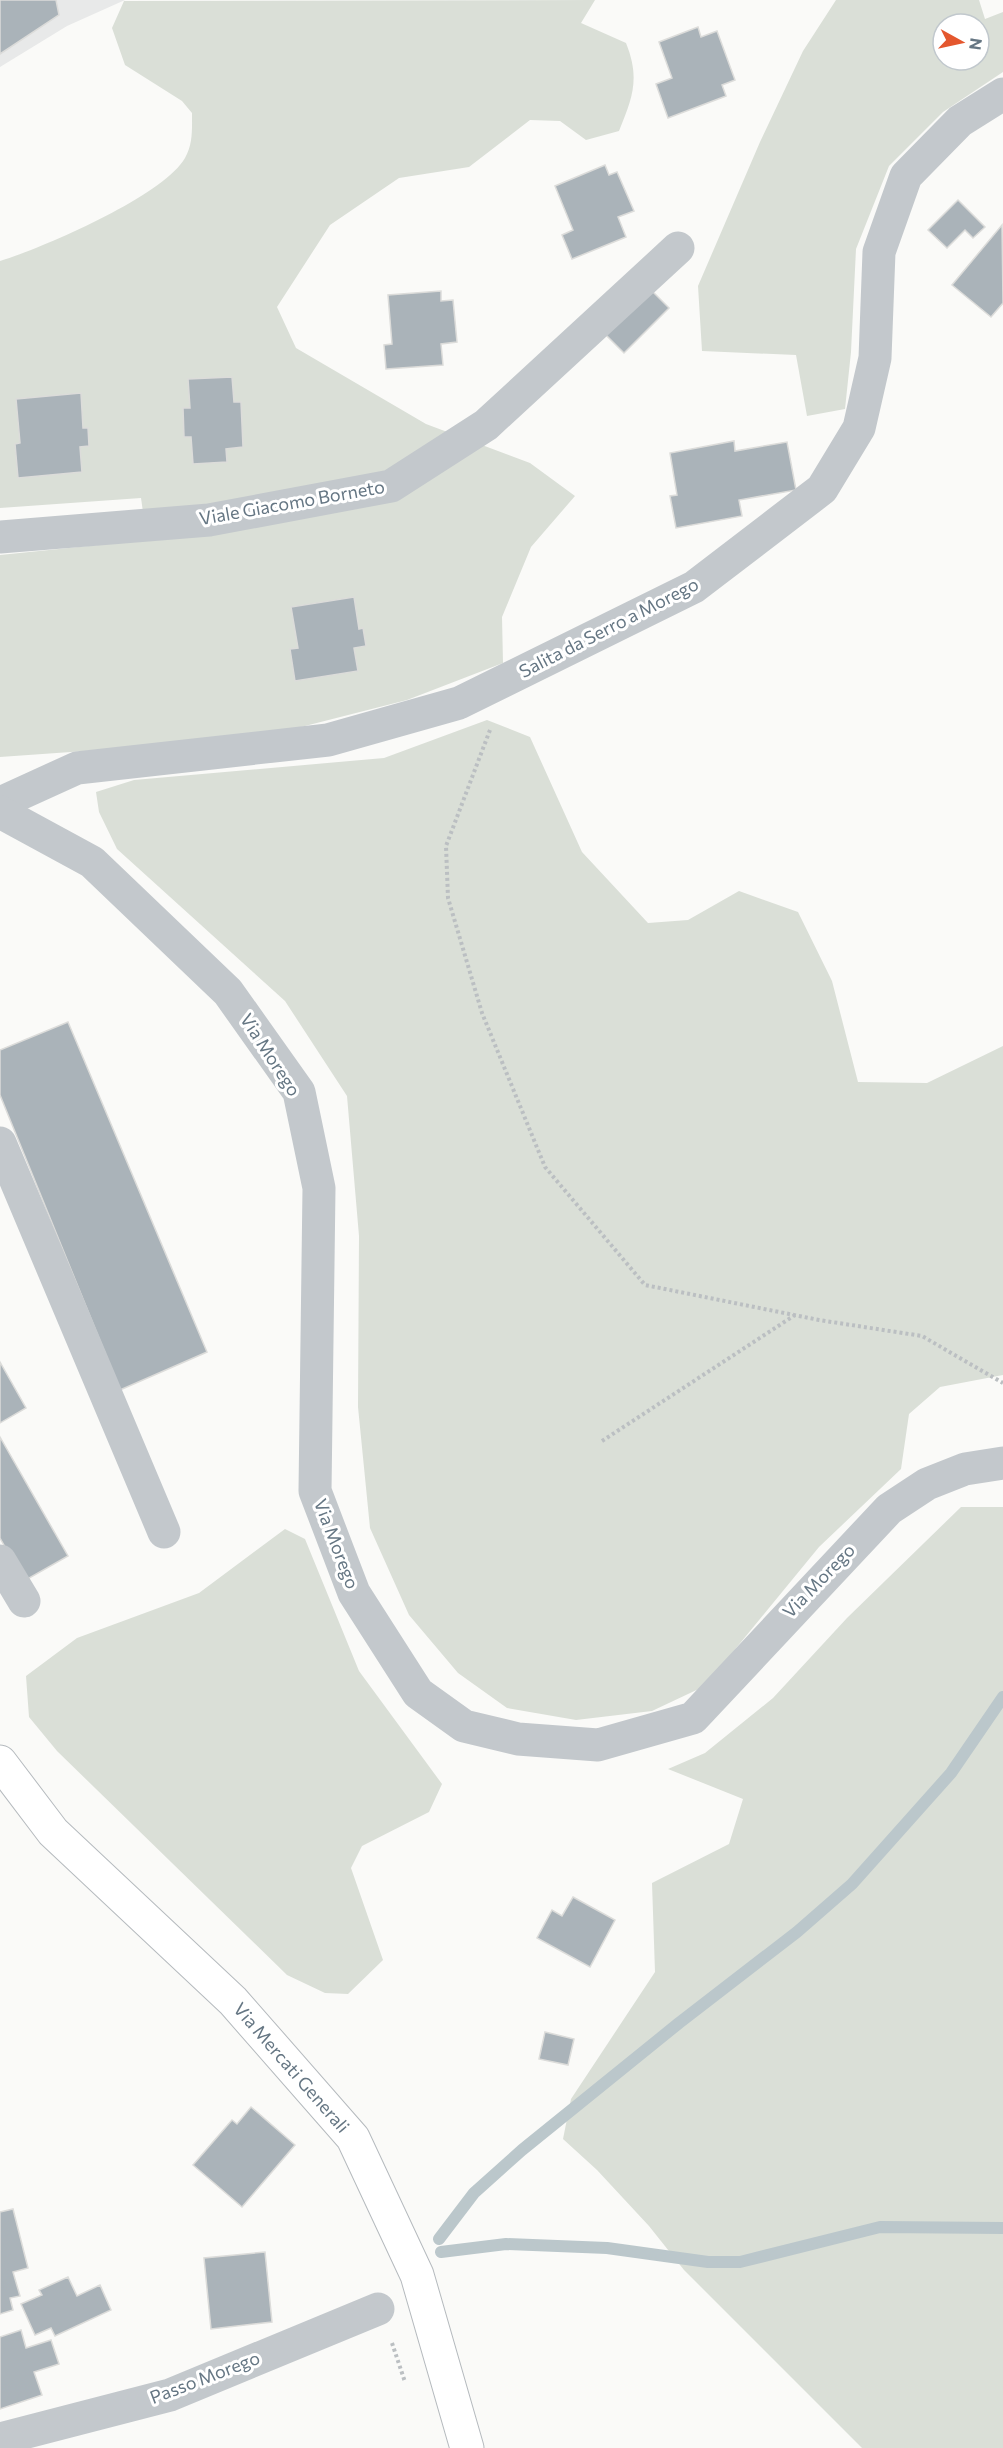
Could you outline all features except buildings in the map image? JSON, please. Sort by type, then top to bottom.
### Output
[{"type":"main road","name":"Via Mercati Generali","points":[[0,1761],[53,1832],[233,2001],[353,2138],[417,2275],[467,2448]]},
{"type":"street","name":"Salita da Serro a Morego","points":[[0,803],[77,768],[328,740],[459,703],[694,587],[822,489],[859,429],[875,358],[879,252],[906,177],[960,121],[1003,94]]},
{"type":"street","name":"Viale Giacomo Borneto","points":[[0,537],[209,520],[391,486],[486,424],[678,248]]},
{"type":"street","name":"Via Morego","points":[[0,812],[92,862],[228,992],[299,1092],[319,1188],[315,1491],[354,1593],[418,1693],[464,1726],[518,1739],[598,1745],[693,1718],[889,1509],[927,1484],[965,1469],[1003,1463]]},
{"type":"street","points":[[0,1143],[164,1532]]},
{"type":"street","points":[[0,1561],[24,1601]]},
{"type":"street","name":"Passo Morego","points":[[0,2439],[170,2396],[384,2323]]},
{"type":"path","points":[[510,678],[446,846],[448,898],[482,1013],[545,1167],[645,1285],[795,1315],[922,1336],[1003,1383]]},
{"type":"path","points":[[602,1441],[795,1315]]},
{"type":"path","points":[[384,2323],[408,2392]]},
{"type":"shaded area","points":[[0,0],[125,0],[67,26],[0,67]]},
{"type":"shaded area","points":[[595,0],[581,23],[626,43],[633,67],[631,97],[619,131],[586,140],[560,121],[530,120],[469,167],[399,178],[330,225],[277,307],[296,348],[426,424],[530,463],[575,496],[531,547],[502,617],[503,663],[407,700],[301,727],[184,744],[0,757],[0,555],[147,540],[141,498],[0,508],[0,261],[72,233],[128,204],[153,188],[172,173],[185,158],[192,137],[192,113],[182,101],[125,65],[112,28],[124,1]]},
{"type":"shaded area","points":[[836,0],[979,0],[983,12],[931,12],[931,72],[991,72],[991,17],[1003,12],[1003,72],[943,112],[889,166],[856,249],[851,352],[845,409],[807,416],[796,355],[702,351],[698,286],[760,142],[803,51]]},
{"type":"shaded area","points":[[487,720],[530,737],[582,852],[648,923],[688,920],[739,891],[798,912],[832,981],[858,1082],[927,1083],[1003,1046],[1003,1375],[940,1387],[909,1414],[901,1469],[819,1547],[705,1686],[652,1711],[576,1720],[507,1708],[458,1673],[409,1615],[370,1528],[358,1407],[359,1236],[347,1096],[285,1001],[117,849],[99,812],[96,792],[134,780],[384,758]]},
{"type":"shaded area","points":[[961,1507],[1003,1507],[1003,2448],[862,2448],[684,2270],[649,2226],[597,2170],[563,2139],[571,2099],[655,1972],[652,1883],[729,1844],[743,1799],[668,1769],[705,1753],[773,1698],[847,1618]]},
{"type":"shaded area","points":[[285,1529],[305,1539],[359,1671],[442,1784],[429,1812],[362,1846],[351,1868],[383,1960],[348,1994],[325,1993],[287,1975],[57,1751],[29,1717],[26,1676],[77,1638],[199,1593]]},
{"type":"waterway","points":[[439,2239],[474,2193],[522,2150],[679,2023],[797,1932],[852,1884],[951,1773],[1003,1697]]},
{"type":"waterway","points":[[441,2252],[506,2244],[607,2248],[708,2262],[740,2262],[880,2227],[1003,2228]]}]
